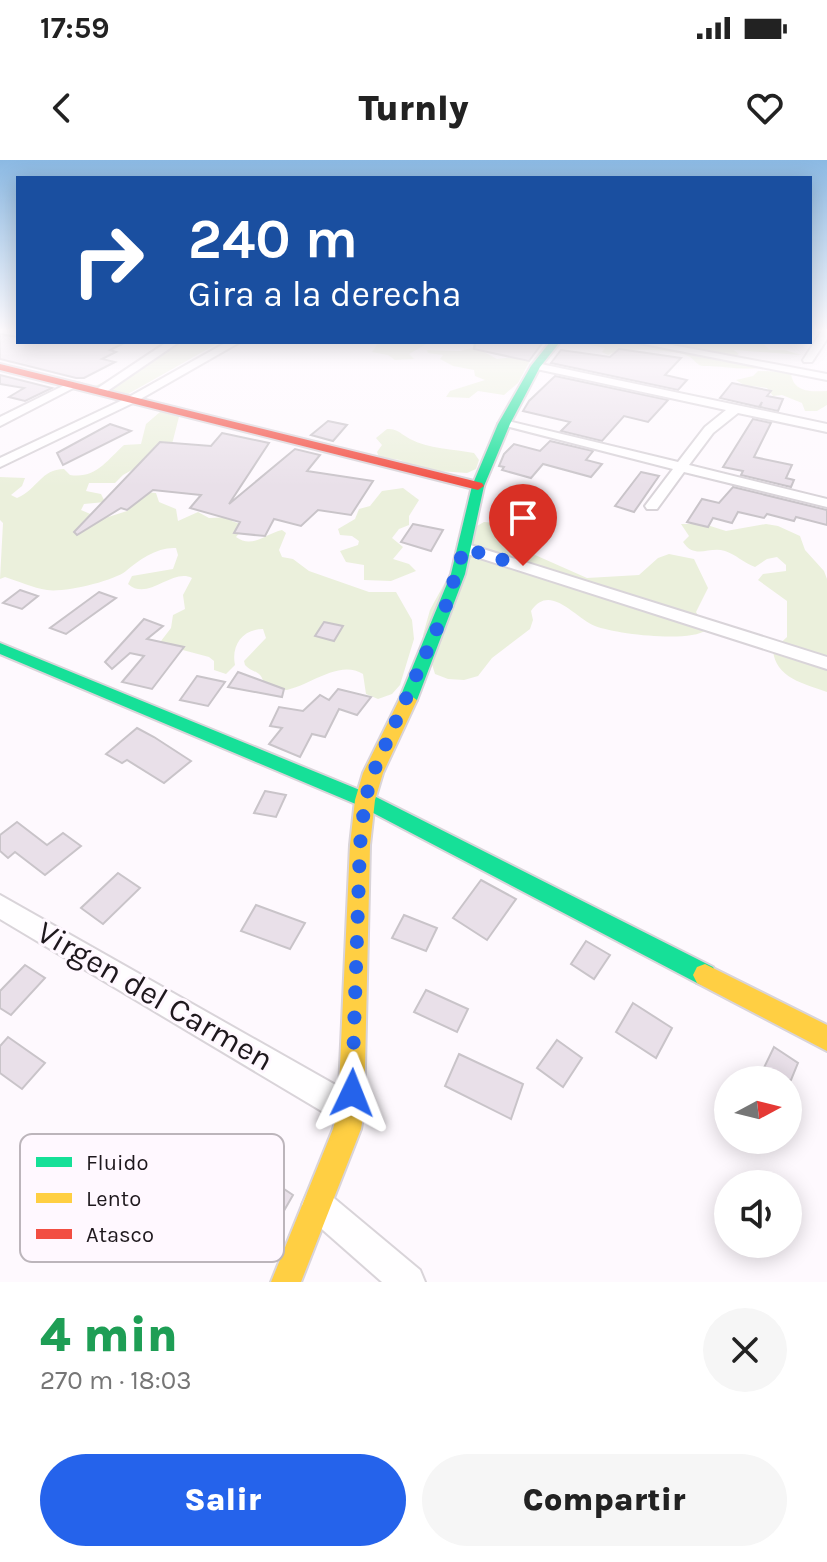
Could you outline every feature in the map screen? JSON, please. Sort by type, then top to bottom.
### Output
[{"type":"street","points":[[63,381],[478,486]]},
{"type":"street","points":[[102,390],[114,381]]},
{"type":"street","points":[[0,463],[165,381]]},
{"type":"street","points":[[286,1282],[347,1129],[351,1111],[360,845],[365,800],[373,773],[443,615],[464,548],[478,486],[504,424],[528,381]]},
{"type":"street","points":[[609,381],[827,428]]},
{"type":"street","points":[[0,422],[75,384]]},
{"type":"street","points":[[652,506],[709,430],[736,408]]},
{"type":"street","points":[[504,424],[827,503]]},
{"type":"street","points":[[464,548],[827,663]]},
{"type":"street","points":[[0,648],[365,800],[827,1038]]},
{"type":"street","name":"Virgen del Carmen","points":[[0,906],[351,1111]]},
{"type":"street","points":[[318,1205],[408,1282]]},
{"type":"green space","points":[[105,381],[150,381],[128,394],[93,387]]},
{"type":"green space","points":[[481,381],[519,381],[504,395],[478,391],[469,398],[446,397],[450,391]]},
{"type":"green space","points":[[738,381],[793,381],[808,391],[827,391],[827,405],[817,411],[805,411],[802,403],[782,395],[773,396],[767,388]]},
{"type":"green space","points":[[160,412],[180,413],[171,448],[123,475],[115,483],[89,483],[86,491],[101,494],[105,502],[84,504],[81,510],[102,519],[127,511],[145,492],[156,493],[159,502],[176,509],[178,521],[198,512],[209,518],[233,517],[232,521],[240,524],[241,531],[236,537],[248,542],[282,530],[286,533],[279,550],[282,557],[293,559],[309,571],[369,592],[396,592],[412,620],[414,639],[400,685],[392,694],[378,699],[366,694],[363,674],[351,670],[338,670],[287,690],[276,690],[265,684],[244,661],[266,638],[263,629],[244,635],[235,651],[235,665],[226,674],[214,670],[214,661],[209,657],[164,645],[161,641],[171,628],[173,615],[185,609],[183,595],[192,578],[176,577],[144,589],[128,584],[132,576],[173,569],[178,555],[176,548],[155,552],[111,579],[76,588],[47,590],[5,577],[0,579],[3,523],[0,520],[0,477],[25,478],[22,486],[11,495],[17,498],[50,472],[64,469],[70,475],[87,474],[100,467],[124,445],[141,444],[146,424]]},
{"type":"green space","points":[[387,429],[396,430],[425,445],[474,453],[479,460],[476,469],[467,473],[424,470],[400,460],[379,457],[377,452],[382,445],[376,438]]},
{"type":"green space","points":[[403,488],[419,500],[409,516],[409,525],[399,529],[392,538],[403,547],[393,559],[409,564],[416,571],[391,581],[364,580],[364,565],[346,562],[340,551],[358,545],[359,541],[352,536],[340,535],[338,529],[355,519],[359,509],[370,506],[382,491]]},
{"type":"green space","points":[[484,522],[496,523],[508,543],[587,578],[639,575],[658,558],[669,554],[694,559],[708,588],[696,612],[706,630],[669,637],[619,632],[595,626],[563,605],[546,600],[531,611],[533,620],[530,629],[492,658],[478,676],[464,680],[435,674],[423,635],[430,610],[475,527]]},
{"type":"green space","points":[[681,524],[704,524],[726,531],[766,524],[800,536],[805,550],[824,571],[827,579],[827,692],[792,678],[775,660],[773,650],[787,637],[787,601],[758,580],[763,574],[786,571],[786,565],[777,557],[755,567],[725,551],[692,550],[683,542],[689,536]]},
{"type":"building","points":[[0,381],[25,381],[52,388],[25,401],[9,397],[24,388],[0,384]]},
{"type":"building","points":[[549,381],[580,381],[668,400],[648,422],[624,416],[602,441],[561,431],[570,422],[523,411]]},
{"type":"building","points":[[637,381],[686,381],[678,390]]},
{"type":"building","points":[[732,383],[771,391],[767,396],[783,399],[778,411],[760,407],[762,402],[759,407],[720,398]]},
{"type":"building","points":[[753,419],[771,423],[754,457],[792,465],[786,478],[794,480],[791,487],[741,475],[743,471],[723,467]]},
{"type":"building","points":[[328,421],[347,425],[333,441],[311,435]]},
{"type":"building","points":[[110,424],[131,431],[63,465],[57,453]]},
{"type":"building","points":[[222,433],[269,443],[229,504],[295,449],[320,455],[307,471],[373,481],[351,515],[318,510],[301,526],[274,519],[265,536],[234,533],[240,522],[190,508],[201,495],[153,490],[127,510],[121,508],[77,535],[74,532],[160,442],[211,446]]},
{"type":"building","points":[[550,441],[593,451],[586,460],[602,464],[591,477],[543,464],[531,478],[502,470],[504,467],[499,466],[504,454],[514,444],[540,451]]},
{"type":"building","points":[[641,472],[659,476],[634,512],[615,506]]},
{"type":"building","points":[[733,487],[827,510],[827,525],[796,517],[794,521],[767,514],[764,518],[738,512],[732,523],[713,518],[708,527],[687,522],[702,499],[719,503]]},
{"type":"building","points":[[413,524],[443,530],[431,551],[401,542]]},
{"type":"building","points":[[20,590],[38,596],[22,609],[3,603]]},
{"type":"building","points":[[99,592],[116,598],[66,634],[50,628]]},
{"type":"building","points":[[144,619],[163,626],[147,639],[184,647],[152,689],[122,682],[144,656],[130,653],[112,669],[105,662]]},
{"type":"building","points":[[324,622],[343,626],[334,641],[315,636]]},
{"type":"building","points":[[238,672],[284,689],[282,697],[228,687]]},
{"type":"building","points":[[197,676],[225,682],[208,706],[180,700]]},
{"type":"building","points":[[338,689],[371,697],[357,715],[339,709],[325,737],[312,734],[300,757],[269,744],[282,728],[270,726],[279,707],[303,711],[320,695],[329,700]]},
{"type":"building","points":[[137,728],[191,761],[164,783],[127,760],[122,763],[106,754]]},
{"type":"building","points":[[265,791],[286,795],[276,817],[254,813]]},
{"type":"building","points":[[17,822],[47,845],[63,833],[81,846],[45,875],[15,852],[8,858],[0,851],[0,835]]},
{"type":"building","points":[[118,873],[140,888],[103,924],[81,908]]},
{"type":"building","points":[[481,880],[516,899],[487,940],[453,918]]},
{"type":"building","points":[[256,905],[305,923],[290,949],[241,931]]},
{"type":"building","points":[[404,915],[437,928],[426,951],[392,938]]},
{"type":"building","points":[[586,941],[610,955],[594,979],[571,964]]},
{"type":"building","points":[[25,965],[45,978],[11,1015],[0,1008],[0,991]]},
{"type":"building","points":[[426,990],[468,1009],[457,1032],[414,1012]]},
{"type":"building","points":[[633,1003],[672,1028],[656,1058],[616,1032]]},
{"type":"building","points":[[8,1037],[45,1063],[22,1089],[0,1073],[0,1046]]},
{"type":"building","points":[[557,1040],[582,1058],[563,1087],[537,1068]]},
{"type":"building","points":[[774,1047],[798,1063],[797,1066],[765,1066]]},
{"type":"building","points":[[459,1054],[523,1084],[511,1119],[445,1086]]},
{"type":"building","points":[[284,1189],[293,1195],[284,1211]]},
{"type":"traffic: fast","points":[[408,700],[458,574],[478,486],[504,424],[528,381]]},
{"type":"traffic: fast","points":[[0,648],[365,800],[705,975]]},
{"type":"traffic: slow","points":[[286,1282],[347,1129],[351,1111],[360,845],[365,800],[373,773],[408,700]]},
{"type":"traffic: slow","points":[[705,975],[827,1038]]},
{"type":"traffic: jam","points":[[58,381],[478,486]]},
{"type":"route","points":[[352,1093],[360,845],[365,800],[373,773],[419,676],[458,574],[464,548],[523,566]]}]
